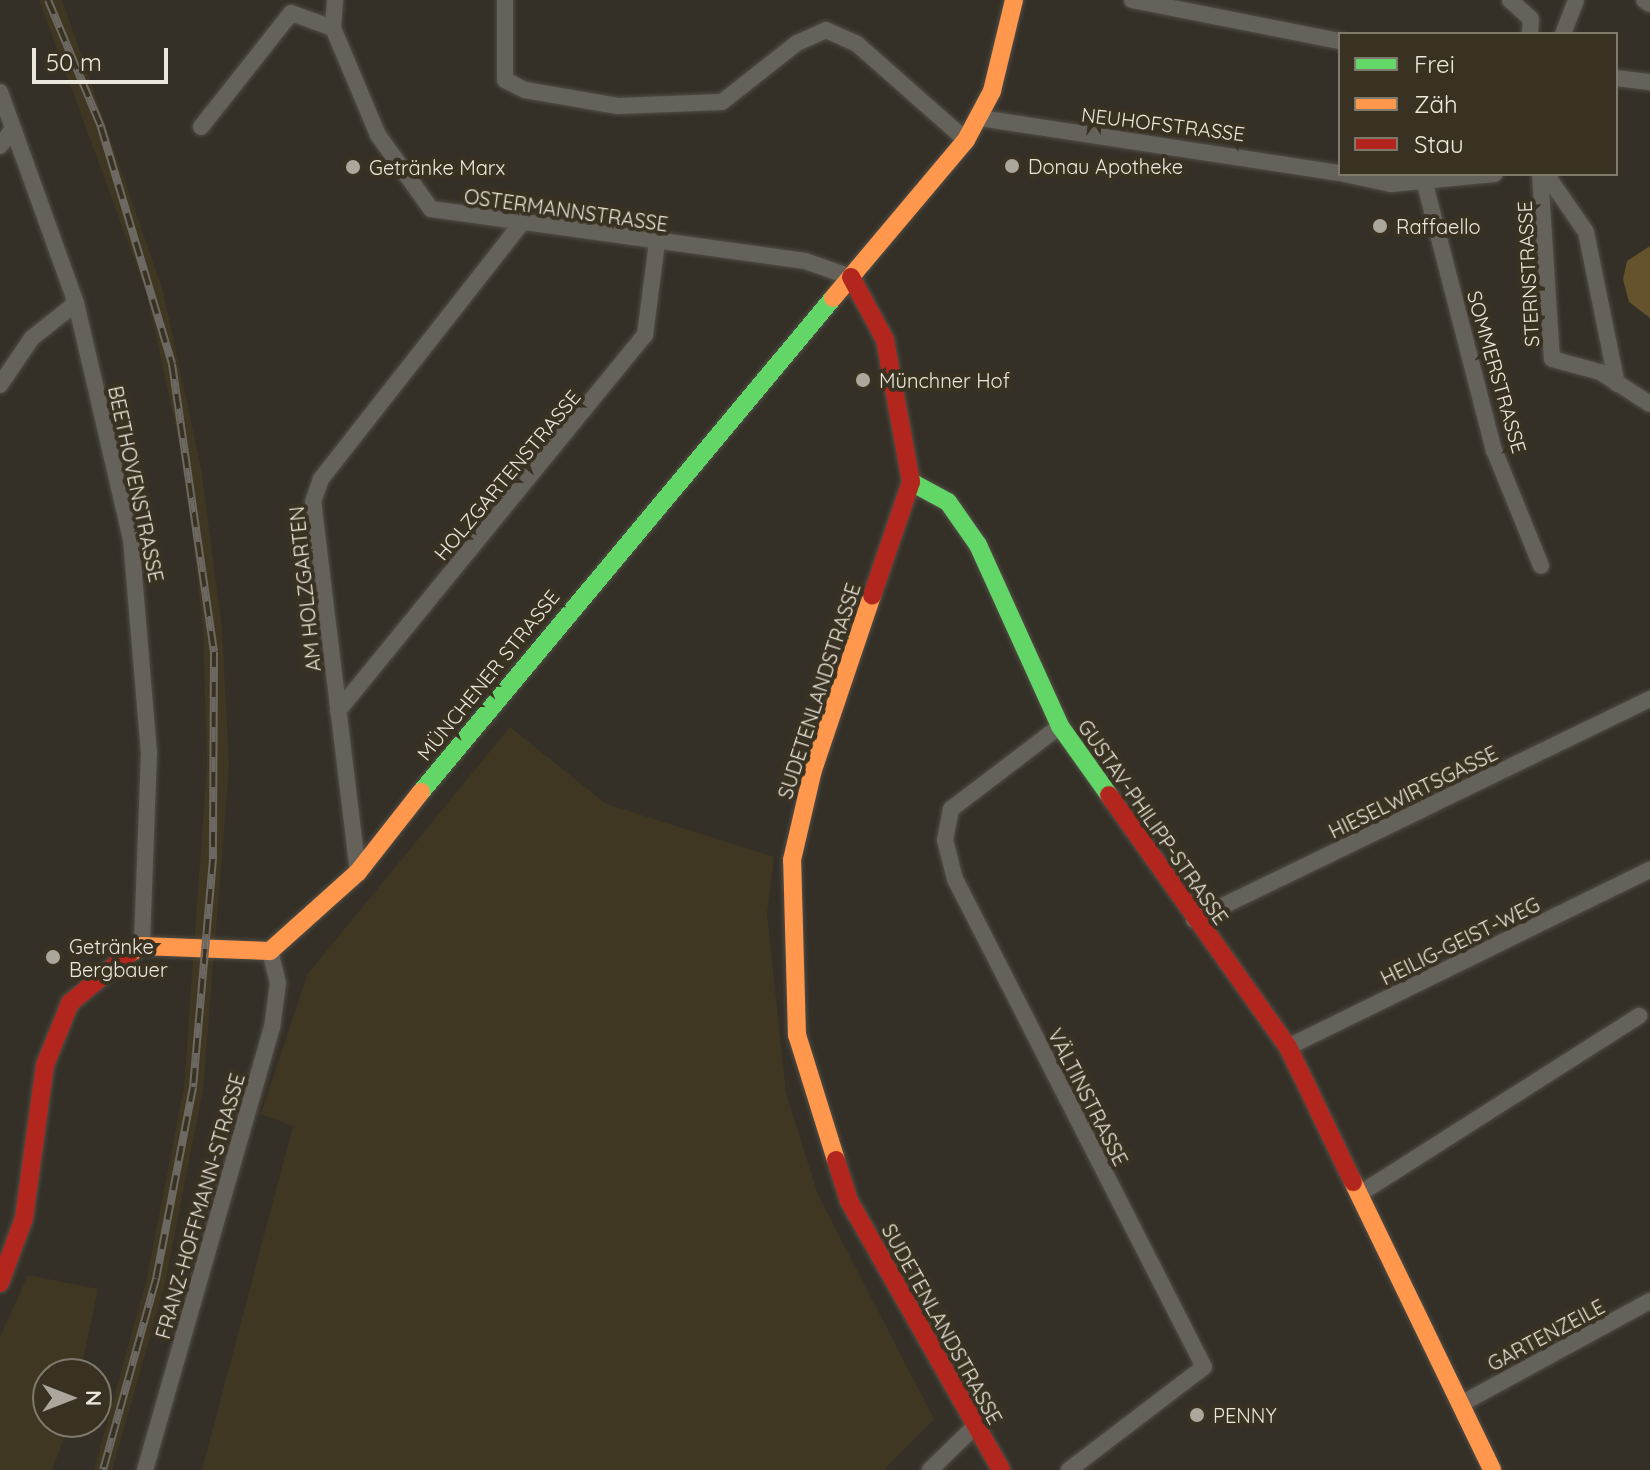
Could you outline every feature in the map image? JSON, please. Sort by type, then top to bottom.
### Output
[{"type":"street","name":"OSTERMANNSTRASSE","points":[[335,0],[333,28],[378,135],[414,192],[431,209],[520,225],[822,264],[851,277]]},
{"type":"street","points":[[505,0],[505,80],[525,90],[618,106],[722,102],[797,43],[826,30],[857,44],[966,140]]},
{"type":"street","name":"MÜNCHENER STRASSE","points":[[270,951],[358,872],[488,706],[966,140],[980,118],[1014,0]]},
{"type":"street","points":[[1132,0],[1338,41]]},
{"type":"street","points":[[1510,0],[1531,19],[1530,32]]},
{"type":"street","points":[[1564,32],[1576,0]]},
{"type":"street","points":[[1644,0],[1650,4]]},
{"type":"street","points":[[201,127],[291,13],[333,28]]},
{"type":"street","points":[[1618,78],[1650,82]]},
{"type":"street","name":"BEETHOVENSTRASSE","points":[[0,92],[76,303],[142,620],[149,752],[142,946]]},
{"type":"street","name":"NEUHOFSTRASSE","points":[[980,118],[1338,173]]},
{"type":"street","points":[[0,146],[13,129]]},
{"type":"street","name":"NEUHOFSTRASSE","points":[[1359,176],[1425,184],[1481,176]]},
{"type":"street","name":"STERNSTRASSE","points":[[1540,176],[1552,359],[1617,384]]},
{"type":"street","points":[[1547,176],[1586,232],[1617,384],[1650,404]]},
{"type":"street","name":"SOMMERSTRASSE","points":[[1425,184],[1494,450],[1541,566]]},
{"type":"street","name":"AM HOLZGARTEN","points":[[358,872],[313,502],[321,479],[520,225]]},
{"type":"street","name":"HOLZGARTENSTRASSE","points":[[338,711],[645,335],[657,243]]},
{"type":"street","name":"SUDETENLANDSTRASSE","points":[[851,277],[885,340],[911,482],[813,770],[792,860],[797,1035],[849,1201],[1001,1470]]},
{"type":"street","points":[[0,385],[32,338],[76,303]]},
{"type":"street","name":"GUSTAV-PHILIPP-STRASSE","points":[[911,482],[948,502],[978,545],[1060,726],[1194,920],[1288,1047],[1492,1470]]},
{"type":"street","name":"HIESELWIRTSGASSE","points":[[1194,920],[1650,699]]},
{"type":"street","name":"VÄLTINSTRASSE","points":[[1060,726],[951,809],[945,840],[955,879],[1204,1367],[1069,1470]]},
{"type":"street","name":"HEILIG-GEIST-WEG","points":[[1288,1047],[1650,870]]},
{"type":"street","points":[[0,1283],[24,1218],[53,1039],[70,1003],[108,965],[142,946],[270,951]]},
{"type":"street","name":"FRANZ-HOFFMANN-STRASSE","points":[[145,1470],[272,1028],[278,983],[270,951]]},
{"type":"street","points":[[1361,1193],[1639,1016]]},
{"type":"street","name":"GARTENZEILE","points":[[1461,1404],[1650,1301]]},
{"type":"street","points":[[930,1470],[974,1427]]},
{"type":"shaded area","points":[[39,0],[62,0],[163,291],[201,468],[222,628],[229,766],[203,1090],[165,1284],[112,1470],[94,1470],[103,1438],[112,1438],[112,1405],[147,1278],[184,1087],[207,765],[203,627],[185,469],[147,294]]},
{"type":"shaded area","points":[[1650,246],[1650,318],[1629,302],[1623,279],[1627,261]]},
{"type":"shaded area","points":[[510,727],[606,804],[774,857],[767,914],[786,1093],[818,1195],[934,1419],[884,1470],[202,1470],[293,1126],[261,1114],[307,975]]},
{"type":"shaded area","points":[[28,1275],[98,1289],[83,1358],[32,1358],[32,1438],[64,1438],[52,1470],[0,1470],[0,1337]]},
{"type":"railway","points":[[48,0],[101,127],[172,364],[214,652],[213,859],[193,1087],[156,1279],[103,1470]]},
{"type":"traffic: fast","points":[[421,792],[833,298]]},
{"type":"traffic: fast","points":[[911,482],[948,502],[978,545],[1060,726],[1109,795]]},
{"type":"traffic: slow","points":[[833,298],[966,140],[992,91],[1014,0]]},
{"type":"traffic: slow","points":[[836,1160],[797,1035],[792,860],[813,770],[872,596]]},
{"type":"traffic: slow","points":[[130,953],[142,946],[270,951],[358,872],[421,792]]},
{"type":"traffic: slow","points":[[1353,1182],[1492,1470]]},
{"type":"traffic: jam","points":[[851,277],[885,340],[911,482],[872,596]]},
{"type":"traffic: jam","points":[[1109,795],[1288,1047],[1353,1182]]},
{"type":"traffic: jam","points":[[0,1283],[24,1218],[45,1065],[70,1003],[130,953]]},
{"type":"traffic: jam","points":[[836,1160],[849,1201],[1001,1470]]},
{"type":"place","name":"Donau Apotheke","points":[[1012,166]]},
{"type":"place","name":"Getränke Marx","points":[[353,167]]},
{"type":"place","name":"Raffaello","points":[[1380,226]]},
{"type":"place","name":"Münchner Hof","points":[[863,380]]},
{"type":"place","name":"Getränke Bergbauer","points":[[53,957]]},
{"type":"place","name":"PENNY","points":[[1197,1415]]}]
